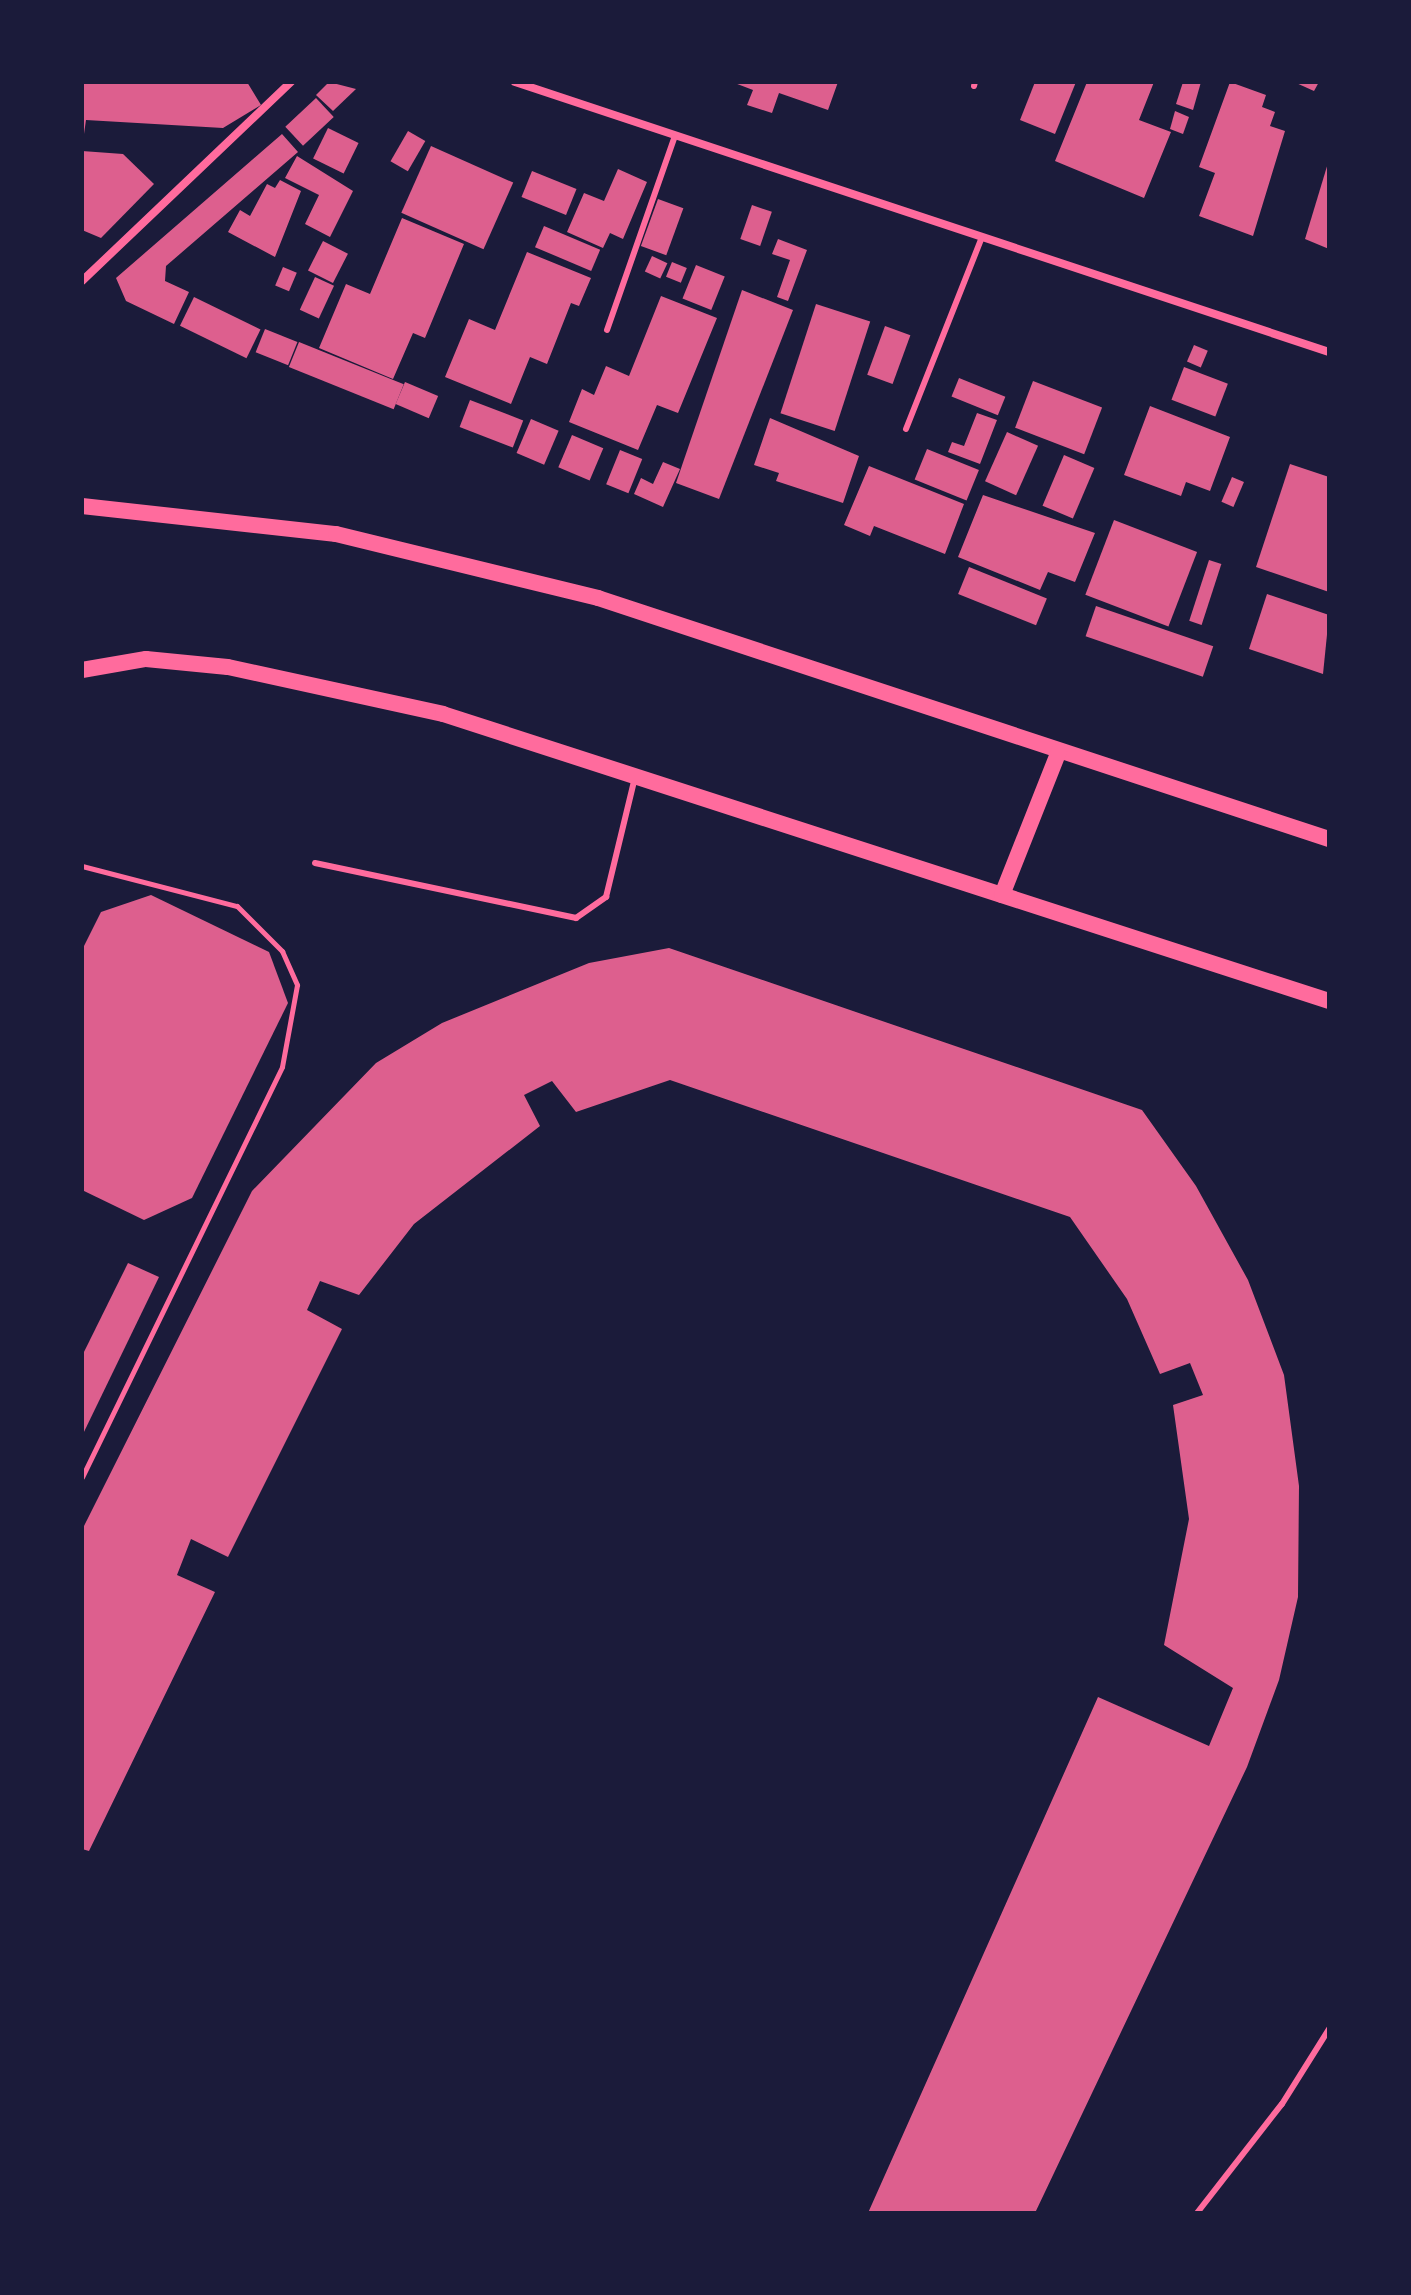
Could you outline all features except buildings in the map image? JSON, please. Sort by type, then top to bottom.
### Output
[{"type":"main road","points":[[82,506],[336,534],[598,598],[1329,839]]},
{"type":"main road","points":[[82,670],[146,659],[228,667],[443,714],[1329,1001]]},
{"type":"main road","points":[[1002,895],[1059,751]]},
{"type":"street","points":[[82,281],[291,82]]},
{"type":"street","points":[[515,82],[1329,352]]},
{"type":"lane","points":[[607,330],[675,136]]},
{"type":"lane","points":[[906,429],[982,237]]},
{"type":"lane","points":[[315,863],[576,918],[606,897],[635,777]]},
{"type":"lane","points":[[1197,2213],[1329,2029]]},
{"type":"path","points":[[82,866],[237,906],[282,951],[297,985],[282,1067],[82,1477]]}]
